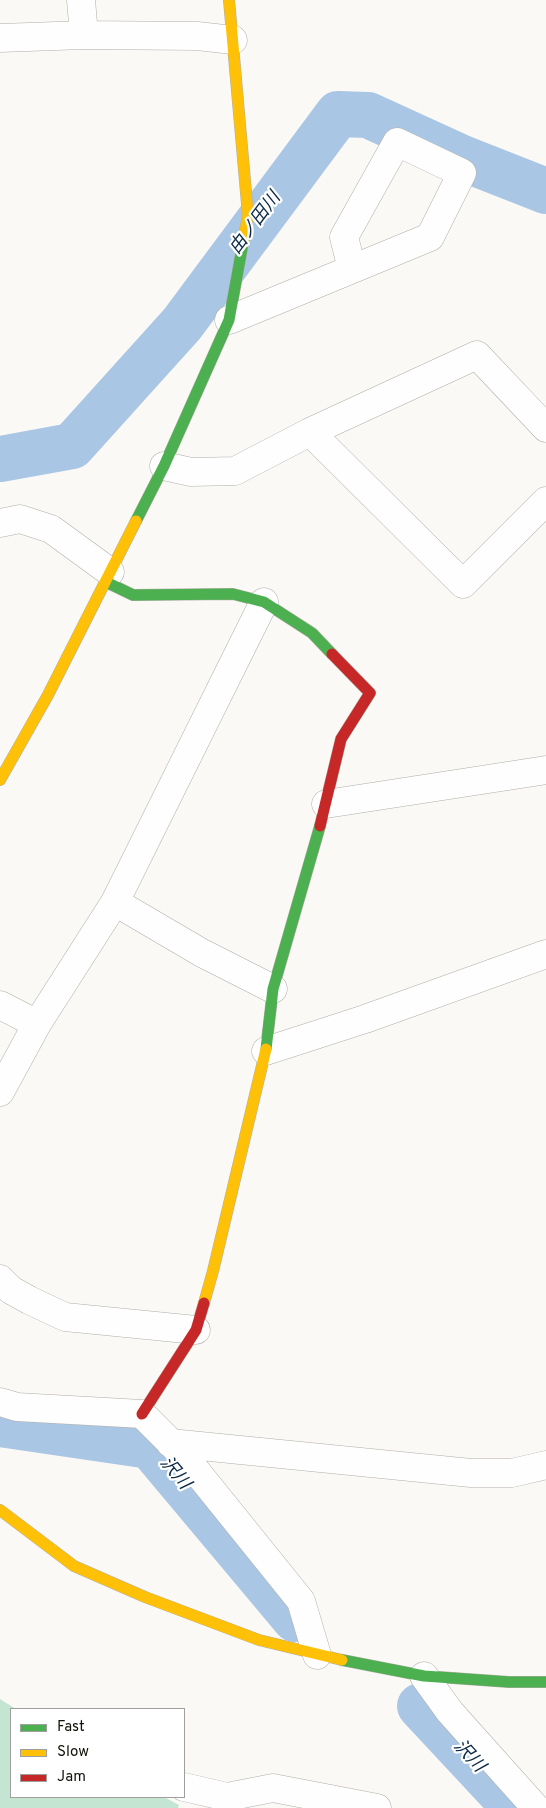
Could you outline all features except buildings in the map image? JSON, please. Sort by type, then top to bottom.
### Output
[{"type":"street","points":[[81,0],[84,35]]},
{"type":"street","points":[[0,780],[9,748],[108,577],[164,466],[229,320],[248,215],[230,0]]},
{"type":"street","points":[[0,38],[84,35],[197,36],[233,40]]},
{"type":"street","points":[[229,320],[348,271],[430,236],[462,173],[397,142],[344,236],[352,269]]},
{"type":"street","points":[[164,466],[191,472],[234,471],[310,432],[477,355],[546,428]]},
{"type":"street","points":[[310,432],[463,584],[546,501]]},
{"type":"street","points":[[0,523],[20,519],[51,529],[108,577],[133,594],[233,594],[264,602],[312,633],[370,693],[341,739],[326,804],[272,989],[266,1051],[213,1271],[196,1330],[142,1414]]},
{"type":"street","points":[[0,1092],[37,1024],[115,902],[264,602]]},
{"type":"street","points":[[326,804],[546,770]]},
{"type":"street","points":[[115,902],[202,952],[272,989]]},
{"type":"street","points":[[266,1051],[542,959]]},
{"type":"street","points":[[0,1005],[37,1024]]},
{"type":"street","points":[[0,1279],[11,1290],[65,1317],[196,1330]]},
{"type":"street","points":[[0,1402],[17,1407],[142,1414],[186,1457],[301,1602],[317,1655]]},
{"type":"street","points":[[170,1443],[471,1473],[512,1473],[546,1465]]},
{"type":"street","points":[[0,1510],[74,1566],[145,1597],[259,1640],[317,1655],[424,1676],[509,1682],[546,1682]]},
{"type":"street","points":[[424,1676],[450,1712],[536,1808]]},
{"type":"street","points":[[185,1787],[224,1802],[273,1788],[377,1808]]},
{"type":"green space","points":[[0,1699],[14,1708],[10,1708],[10,1798],[166,1798],[179,1805],[178,1808],[0,1808]]},
{"type":"waterway","name":"由ノ田川","points":[[0,459],[72,446],[182,324],[338,114],[368,115],[462,158],[546,191]]},
{"type":"waterway","name":"沢川","points":[[0,1424],[150,1446],[295,1619]]},
{"type":"waterway","name":"沢川","points":[[420,1706],[515,1808]]},
{"type":"traffic: fast","points":[[136,521],[164,466],[229,320],[243,243]]},
{"type":"traffic: fast","points":[[106,582],[133,595],[233,594],[264,602],[312,633],[332,654]]},
{"type":"traffic: fast","points":[[266,1049],[273,989],[320,826]]},
{"type":"traffic: fast","points":[[342,1660],[424,1676],[509,1682],[546,1682]]},
{"type":"traffic: slow","points":[[229,0],[248,215],[243,243]]},
{"type":"traffic: slow","points":[[0,780],[48,695],[136,521]]},
{"type":"traffic: slow","points":[[204,1303],[266,1049]]},
{"type":"traffic: slow","points":[[0,1510],[74,1566],[145,1597],[259,1640],[342,1660]]},
{"type":"traffic: jam","points":[[320,826],[341,739],[370,693],[332,654]]},
{"type":"traffic: jam","points":[[142,1414],[196,1330],[204,1303]]}]
